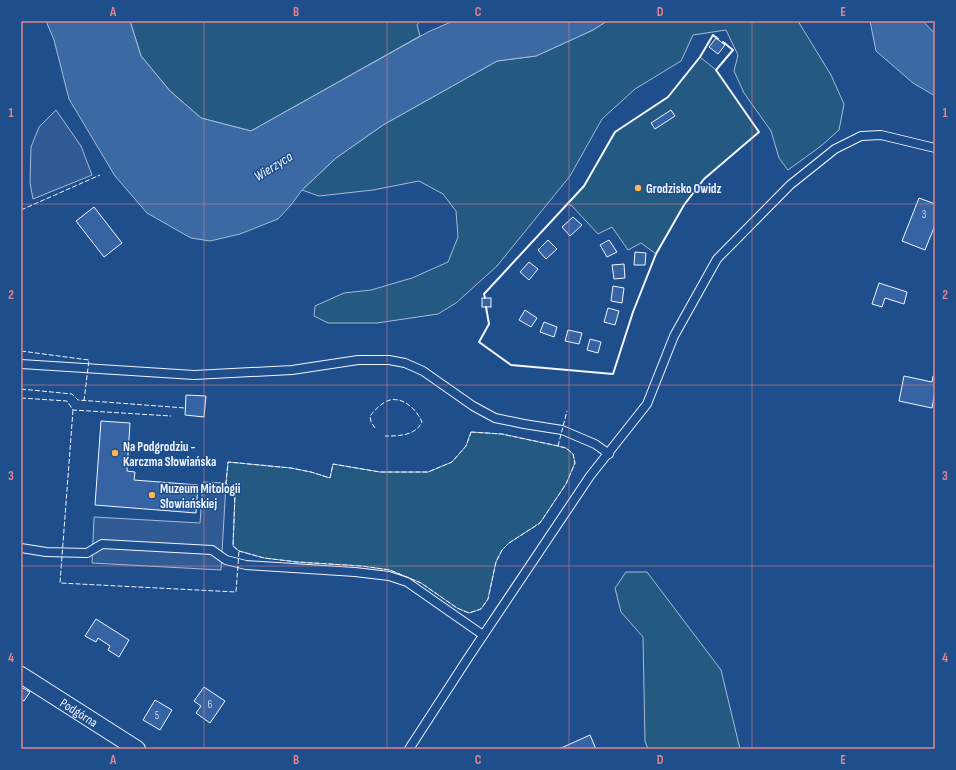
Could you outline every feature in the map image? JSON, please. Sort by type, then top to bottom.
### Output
[{"type":"street","name":"Podgórna","points":[[21,675],[137,749]]},
{"type":"lane","points":[[409,749],[483,635],[590,476],[609,454],[647,404],[674,336],[717,259],[790,185],[835,149],[861,136],[880,135],[935,148]]},
{"type":"lane","points":[[21,364],[194,375],[292,370],[358,360],[389,360],[405,363],[423,371],[473,406],[495,418],[562,430],[595,444],[609,454]]},
{"type":"lane","points":[[21,548],[46,552],[87,553],[102,544],[212,550],[226,560],[246,565],[355,572],[389,576],[407,582],[483,635]]},
{"type":"shaded area","points":[[130,21],[420,21],[417,25],[420,36],[251,131],[201,118],[170,91],[141,56]]},
{"type":"shaded area","points":[[607,21],[798,21],[831,75],[844,104],[839,130],[821,146],[788,170],[779,158],[771,131],[744,93],[734,71],[738,55],[726,30],[693,35],[681,61],[635,89],[602,119],[570,176],[497,266],[456,303],[438,314],[377,323],[328,323],[314,316],[315,306],[344,293],[371,290],[412,278],[448,262],[458,237],[456,211],[443,194],[419,181],[373,190],[319,196],[302,190],[336,158],[383,125],[497,61],[536,56],[593,30]]},
{"type":"shaded area","points":[[700,57],[716,70],[759,132],[704,179],[684,205],[656,254],[641,243],[628,250],[612,227],[598,234],[572,206],[568,204],[584,186],[615,132],[668,97]]},
{"type":"shaded area","points":[[56,110],[81,146],[92,175],[33,199],[30,183],[31,147],[39,127]]},
{"type":"shaded area","points":[[471,432],[502,434],[566,448],[573,454],[575,463],[566,484],[540,523],[509,543],[502,550],[496,562],[488,599],[481,609],[469,613],[457,608],[421,583],[390,570],[362,566],[297,562],[264,558],[239,551],[233,546],[235,494],[226,483],[228,462],[291,468],[330,478],[333,464],[380,472],[428,472],[452,462],[466,446]]},
{"type":"shaded area","points":[[203,482],[226,483],[221,570],[92,563],[94,517],[200,523]]},
{"type":"shaded area","points":[[626,572],[647,572],[721,670],[740,749],[648,749],[645,741],[643,637],[621,612],[615,588]]},
{"type":"water","name":"Wierzyca","points":[[46,21],[130,21],[141,56],[170,91],[201,118],[251,131],[428,32],[453,21],[607,21],[593,30],[536,56],[497,61],[383,125],[336,158],[302,190],[278,219],[240,234],[210,241],[191,238],[147,213],[115,176],[69,99],[54,40]]},
{"type":"water","points":[[870,21],[923,21],[935,34],[935,96],[913,83],[876,51]]},
{"type":"building","points":[[716,38],[725,45],[718,54],[709,47]]},
{"type":"building","points":[[671,110],[675,116],[655,129],[651,123]]},
{"type":"building","points":[[919,198],[935,204],[935,225],[925,250],[902,241]]},
{"type":"building","points":[[94,207],[122,243],[104,257],[76,221]]},
{"type":"building","points":[[573,217],[582,225],[570,236],[562,227]]},
{"type":"building","points":[[548,240],[557,249],[546,259],[538,250]]},
{"type":"building","points":[[609,240],[617,252],[607,257],[600,245]]},
{"type":"building","points":[[635,252],[646,253],[645,265],[634,265]]},
{"type":"building","points":[[529,262],[538,269],[529,280],[520,272]]},
{"type":"building","points":[[624,264],[625,278],[614,279],[612,265]]},
{"type":"building","points":[[879,283],[907,292],[904,304],[885,298],[882,307],[872,304]]},
{"type":"building","points":[[613,286],[624,288],[622,303],[611,301]]},
{"type":"building","points":[[482,298],[491,298],[491,307],[482,307]]},
{"type":"building","points":[[608,308],[619,311],[615,325],[604,322]]},
{"type":"building","points":[[525,310],[537,318],[531,327],[519,320]]},
{"type":"building","points":[[544,322],[557,327],[554,337],[540,332]]},
{"type":"building","points":[[568,330],[582,333],[579,344],[565,341]]},
{"type":"building","points":[[590,339],[601,342],[598,353],[587,350]]},
{"type":"building","points":[[904,376],[932,382],[933,376],[935,376],[935,392],[932,408],[899,401]]},
{"type":"building","points":[[186,395],[206,396],[204,417],[185,415]]},
{"type":"building","points":[[101,421],[130,423],[127,471],[135,472],[134,480],[198,485],[196,513],[95,505]]},
{"type":"building","points":[[96,619],[129,640],[119,657],[108,650],[110,646],[98,638],[96,642],[85,636]]},
{"type":"building","points":[[21,687],[30,692],[24,701],[21,699]]},
{"type":"building","points":[[204,687],[225,701],[210,723],[196,713],[201,706],[194,701]]},
{"type":"building","points":[[155,700],[172,710],[160,730],[143,720]]},
{"type":"building","points":[[590,735],[596,749],[559,749]]},
{"type":"fence","points":[[21,210],[100,175]]},
{"type":"fence","points":[[21,351],[89,360],[84,401]]},
{"type":"fence","points":[[21,389],[72,394],[78,400],[185,408]]},
{"type":"fence","points":[[21,398],[67,401],[73,410],[171,416]]},
{"type":"fence","points":[[375,428],[371,422],[370,416],[381,404],[390,400],[400,400],[405,402],[420,417],[422,422],[419,427],[411,433],[385,436]]},
{"type":"fence","points":[[73,410],[60,583],[236,592],[239,551]]},
{"type":"fence","points":[[558,446],[567,411]]},
{"type":"fence","points":[[471,432],[502,434],[566,448],[573,454],[575,463],[566,484],[540,523],[509,543],[502,550],[496,562],[488,599],[481,609],[469,613],[457,608],[421,583],[390,570],[362,566],[297,562],[264,558],[239,551],[233,546],[235,494],[226,483],[228,462],[291,468],[330,478],[333,464],[380,472],[428,472],[452,462],[466,446],[471,432]]},
{"type":"wall","points":[[485,298],[484,294],[584,186],[615,132],[668,97],[700,57],[713,35],[718,39]]},
{"type":"wall","points":[[486,307],[489,324],[479,342],[511,365],[613,374],[633,312],[656,254],[684,205],[704,179],[759,132],[716,70],[733,50],[723,42]]},
{"type":"place","name":"Grodzisko Owidz","points":[[638,188]]},
{"type":"place","name":"Na Podgrodziu - Karczma Słowiańska","points":[[115,453]]},
{"type":"place","name":"Muzeum Mitologii Słowiańskiej","points":[[152,495]]}]
